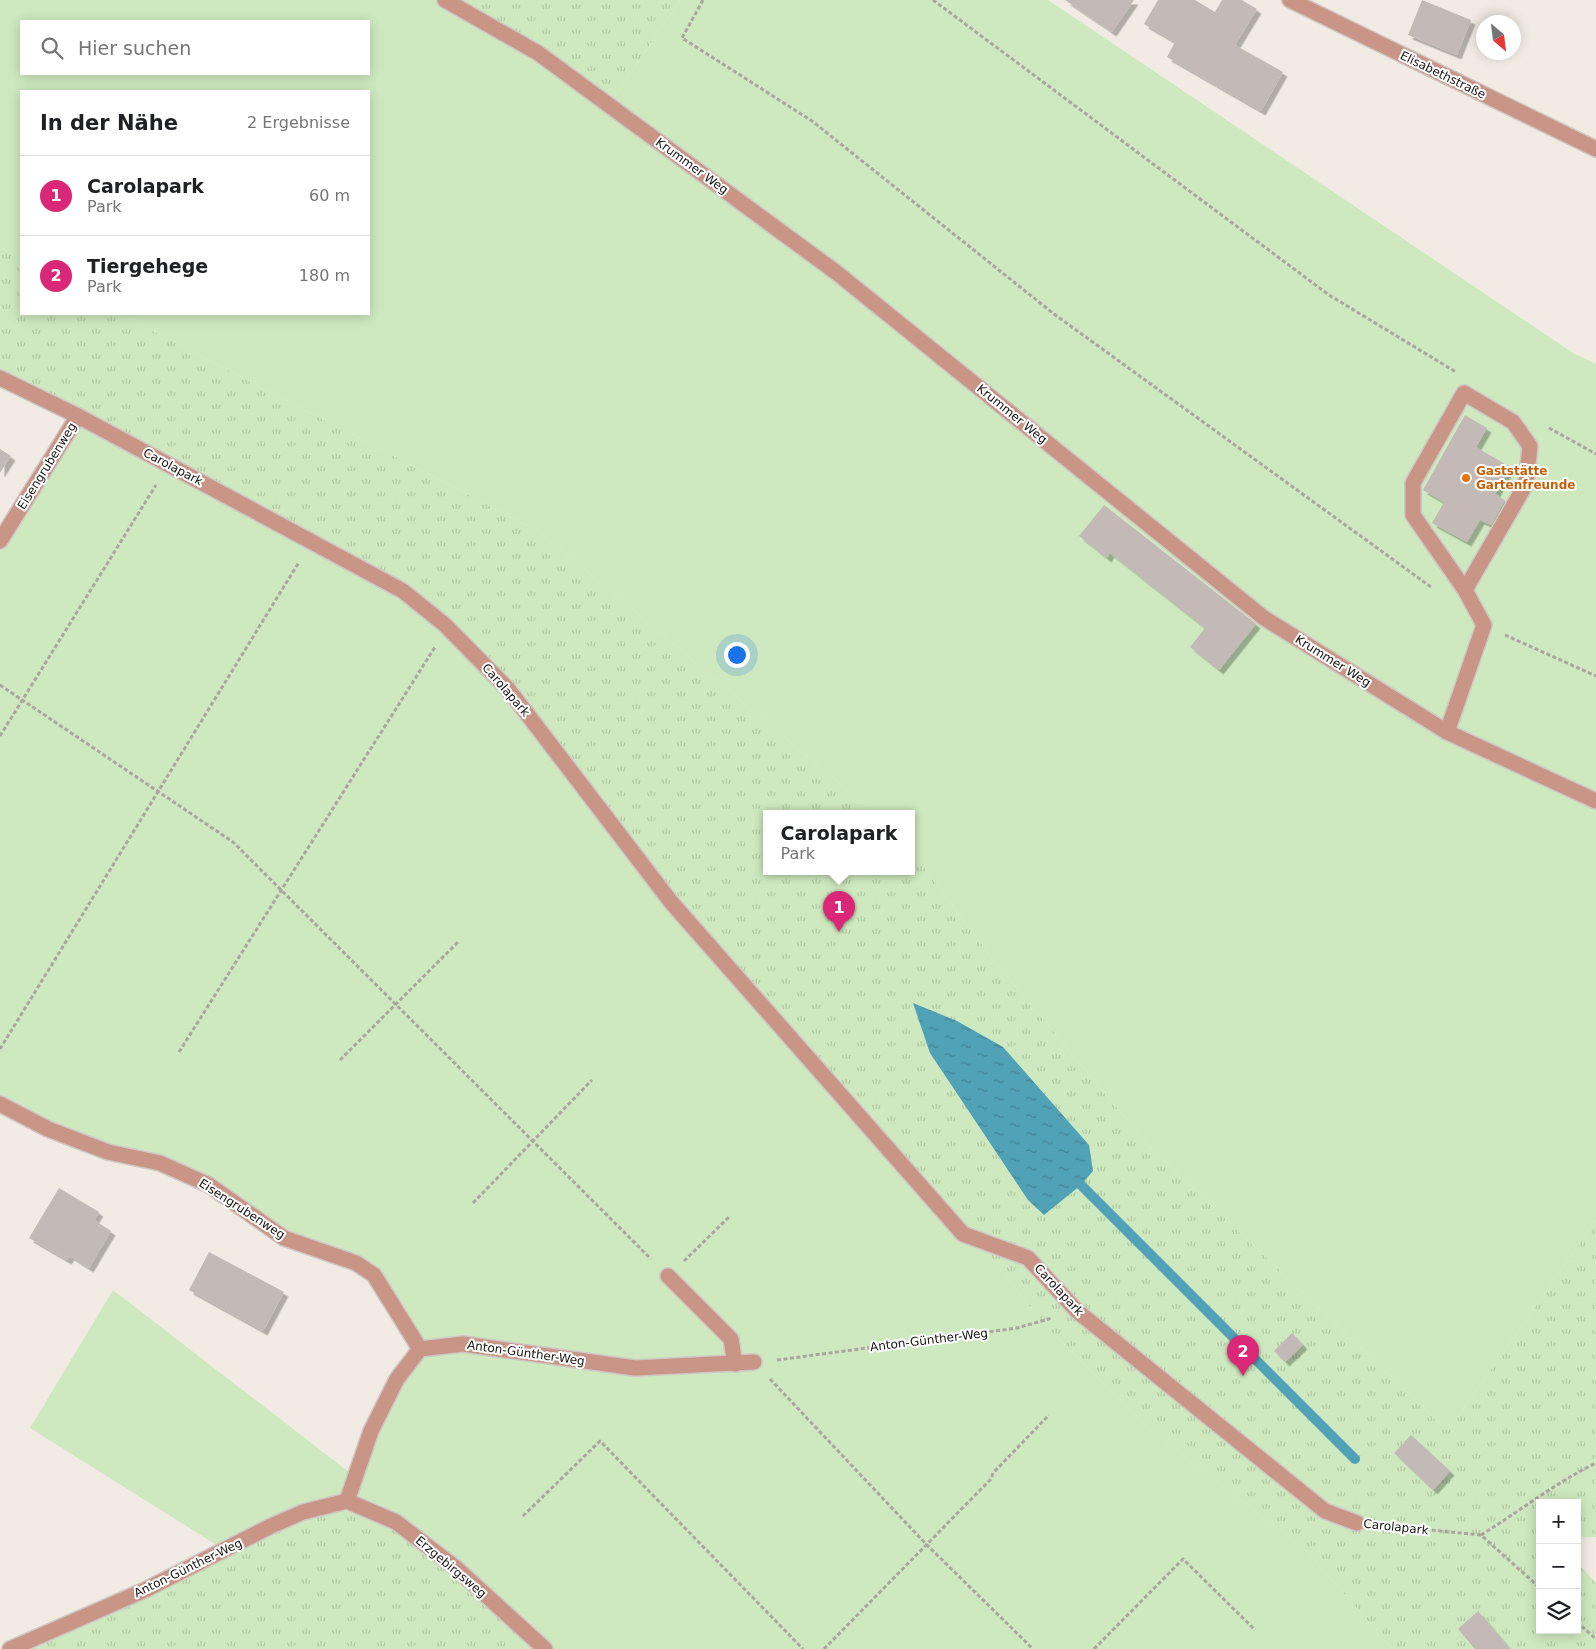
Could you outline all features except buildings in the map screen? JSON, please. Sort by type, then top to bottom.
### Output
[{"type":"street","name":"Krummer Weg","points":[[445,0],[538,52],[837,273],[1264,618],[1447,732],[1596,801]]},
{"type":"street","name":"Elisabethstraße","points":[[1290,0],[1596,149]]},
{"type":"street","name":"Carolapark","points":[[0,378],[78,416],[403,591],[445,625],[508,689],[671,902],[963,1234],[1028,1258],[1077,1311],[1325,1511],[1357,1523]]},
{"type":"street","points":[[1447,732],[1484,625],[1465,590],[1413,515],[1413,483],[1464,393],[1513,422],[1530,446],[1526,484],[1465,590]]},
{"type":"street","name":"Eisengrubenweg","points":[[0,541],[78,416]]},
{"type":"street","name":"Eisengrubenweg","points":[[0,1104],[48,1129],[108,1152],[160,1163],[209,1185],[284,1238],[356,1263],[374,1275],[420,1349]]},
{"type":"street","points":[[668,1276],[731,1339],[734,1364]]},
{"type":"street","name":"Anton-Günther-Weg","points":[[420,1349],[463,1344],[635,1368],[754,1362]]},
{"type":"street","points":[[347,1500],[371,1431],[397,1378],[420,1349]]},
{"type":"street","name":"Anton-Günther-Weg","points":[[10,1649],[145,1590],[271,1526],[303,1512],[347,1500]]},
{"type":"street","name":"Erzgebirgsweg","points":[[347,1500],[396,1522],[456,1568],[545,1649]]},
{"type":"path","points":[[703,0],[682,38],[812,121],[1054,314],[1436,590]]},
{"type":"path","points":[[933,0],[1329,295],[1464,377]]},
{"type":"path","points":[[1540,423],[1596,454]]},
{"type":"path","points":[[0,736],[162,476]]},
{"type":"path","points":[[0,1049],[303,555]]},
{"type":"path","points":[[1484,625],[1596,676]]},
{"type":"path","points":[[179,1052],[438,643]]},
{"type":"path","points":[[0,685],[233,842],[668,1276],[730,1216]]},
{"type":"path","points":[[340,1060],[458,942]]},
{"type":"path","points":[[473,1203],[592,1080]]},
{"type":"path","name":"Anton-Günther-Weg","points":[[754,1362],[1017,1328],[1077,1311]]},
{"type":"path","points":[[754,1362],[926,1544],[1033,1649]]},
{"type":"path","points":[[824,1649],[991,1480],[993,1473],[1049,1415]]},
{"type":"path","points":[[523,1516],[600,1441],[803,1649]]},
{"type":"path","points":[[1536,1584],[1481,1535],[1525,1508],[1564,1479],[1596,1463]]},
{"type":"path","name":"Carolapark","points":[[1357,1523],[1481,1535]]},
{"type":"path","points":[[1094,1649],[1183,1559],[1255,1630]]},
{"type":"path","points":[[1581,1626],[1596,1639]]},
{"type":"green space","points":[[0,0],[445,0],[609,105],[680,0],[1048,0],[1573,353],[1596,364],[1596,1220],[1448,1431],[1149,1146],[998,966],[915,855],[915,810],[871,810],[540,532],[122,315],[370,315],[370,90],[20,90],[20,258],[0,247]]},
{"type":"green space","points":[[445,0],[680,0],[609,105]]},
{"type":"green space","points":[[0,247],[20,258],[20,315],[122,315],[540,532],[871,810],[763,810],[763,875],[915,875],[915,855],[998,966],[1149,1146],[1448,1431],[1596,1220],[1596,1537],[1581,1538],[1581,1499],[1536,1499],[1536,1634],[1581,1634],[1581,1567],[1596,1583],[1596,1649],[1392,1649],[1308,1552],[1151,1430],[1041,1321],[1005,1275],[86,412],[0,370]]},
{"type":"green space","points":[[86,412],[448,621],[676,898],[1005,1275],[1041,1321],[1151,1430],[1308,1552],[1392,1649],[545,1649],[456,1568],[347,1501],[226,1551],[30,1428],[113,1290],[350,1473],[420,1349],[374,1275],[284,1238],[209,1185],[108,1152],[0,1103],[0,551]]},
{"type":"green space","points":[[347,1501],[396,1522],[545,1649],[10,1649],[226,1551]]},
{"type":"water","points":[[913,1003],[957,1021],[1003,1047],[1089,1145],[1093,1171],[1081,1185],[1044,1215],[1028,1200],[930,1053]]},
{"type":"waterway","points":[[1081,1185],[1355,1459]]},
{"type":"place","name":"Gaststätte Gartenfreunde","points":[[1466,478]]},
{"type":"place","name":"Carolapark","points":[[839,932]]},
{"type":"place","name":"Tiergehege","points":[[1243,1376]]}]
